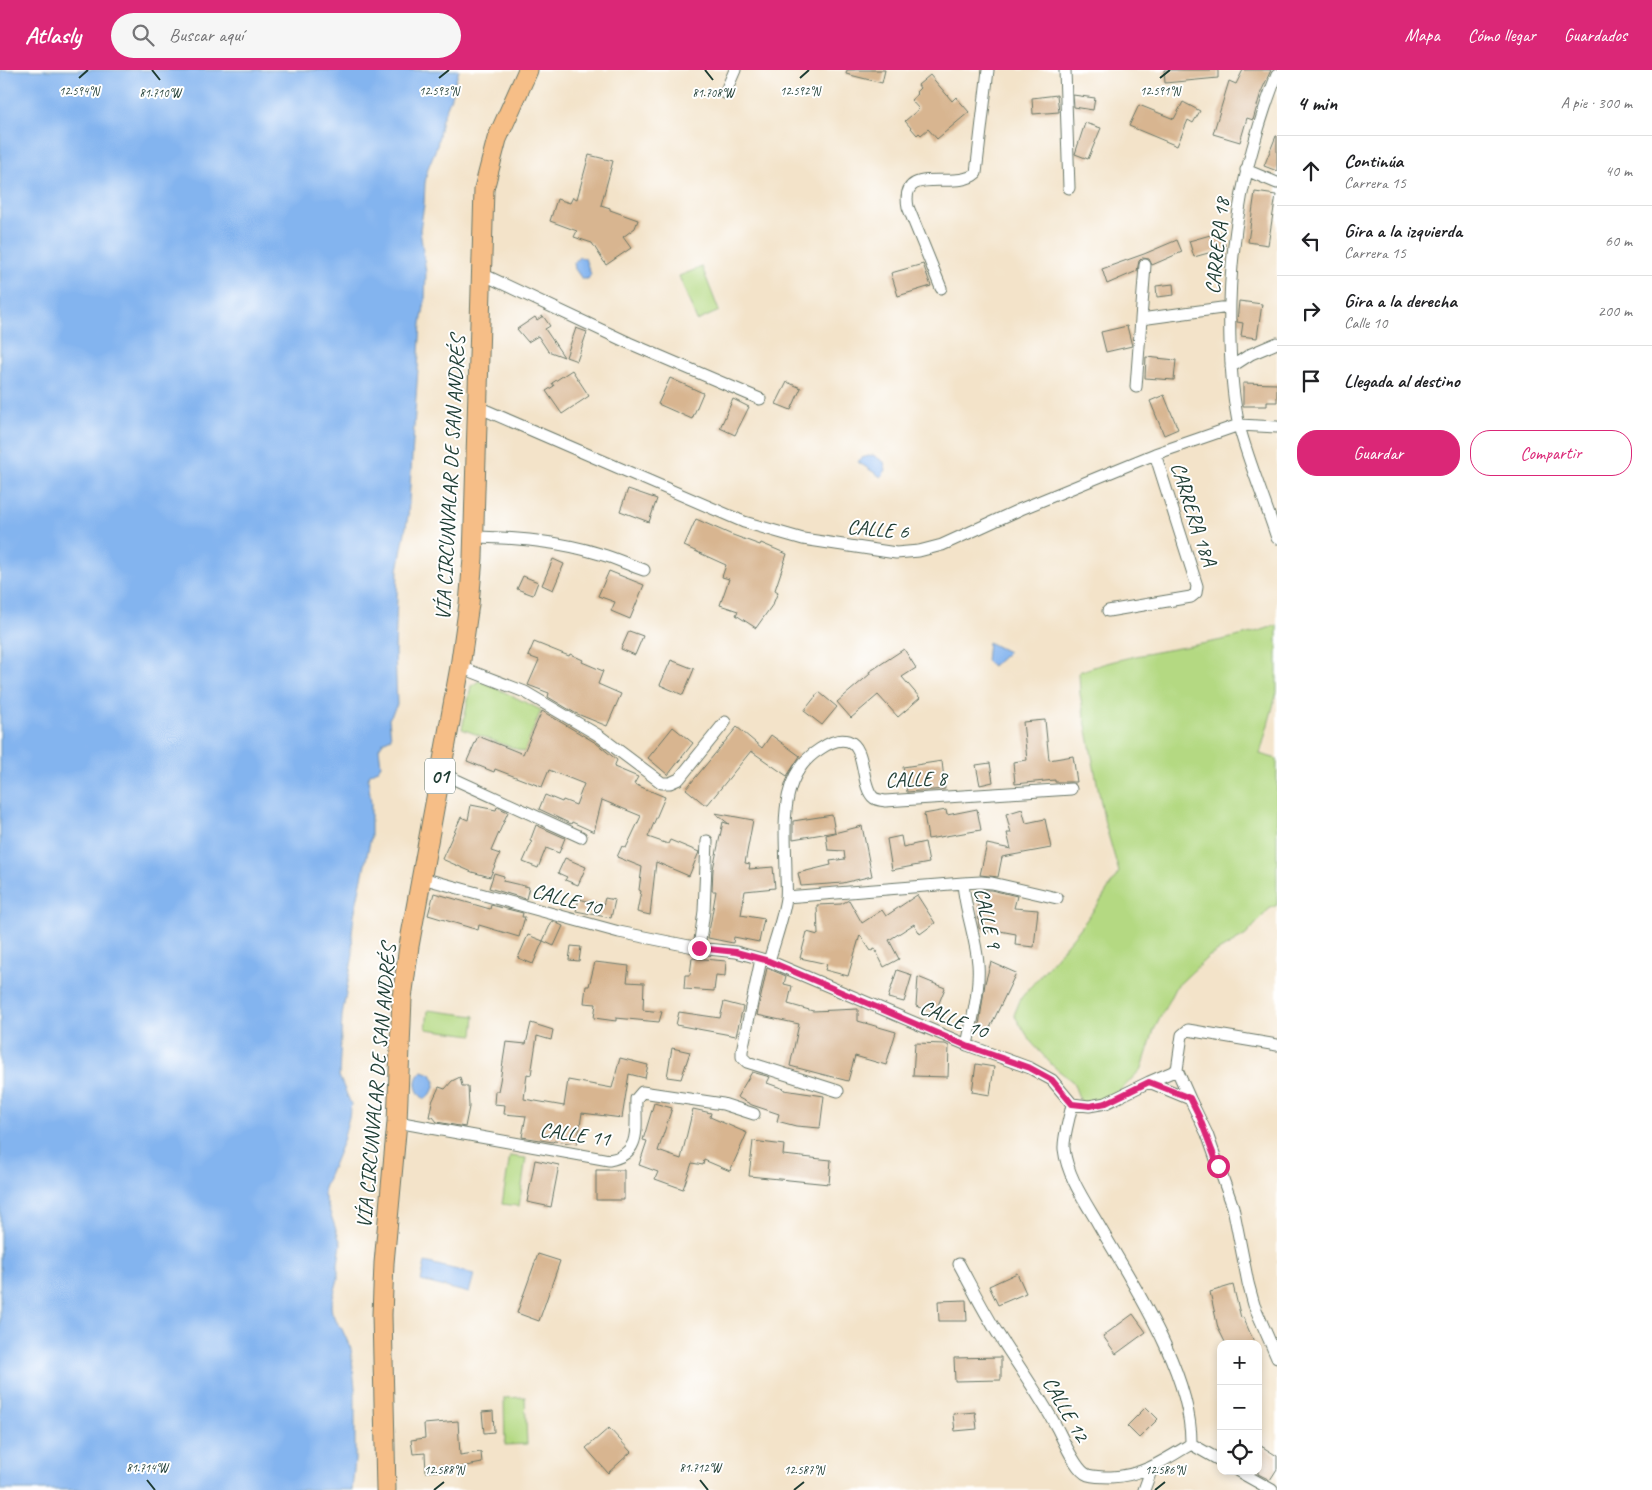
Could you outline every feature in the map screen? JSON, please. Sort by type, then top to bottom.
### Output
[{"type":"highway","name":"VÍA CIRCUNVALAR DE SAN ANDRÉS","points":[[386,1490],[383,1280],[397,1122],[402,998],[409,946],[460,667],[469,604],[478,407],[482,209],[486,177],[497,139],[528,70]]},
{"type":"street","points":[[725,93],[735,70]]},
{"type":"street","points":[[941,288],[908,207],[906,197],[908,190],[914,183],[927,180],[966,180],[976,173],[988,70]]},
{"type":"street","points":[[1065,70],[1069,188]]},
{"type":"street","name":"CARRERA 18","points":[[1277,75],[1269,92],[1246,170],[1237,215],[1231,261],[1229,308],[1231,367],[1239,426],[1277,538]]},
{"type":"street","points":[[1246,170],[1277,183]]},
{"type":"street","points":[[1136,387],[1145,265]]},
{"type":"street","points":[[480,274],[629,343],[760,399]]},
{"type":"street","points":[[1141,319],[1229,308]]},
{"type":"street","points":[[1231,367],[1251,354],[1277,342]]},
{"type":"street","name":"CALLE 6","points":[[478,407],[744,522],[803,539],[896,553],[919,551],[942,545],[1021,509],[1155,454],[1239,426],[1277,427]]},
{"type":"street","name":"CARRERA 18A","points":[[1108,610],[1191,597],[1196,593],[1197,586],[1155,454]]},
{"type":"street","points":[[473,537],[520,538],[562,545],[599,554],[644,570]]},
{"type":"street","points":[[460,667],[525,692],[598,735],[662,783],[670,783],[679,779],[725,722]]},
{"type":"street","name":"CALLE 8","points":[[838,1091],[747,1062],[742,1057],[742,1050],[765,960],[786,898],[786,807],[789,789],[798,771],[813,753],[827,744],[846,740],[852,742],[857,749],[870,793],[876,799],[885,801],[1071,789]]},
{"type":"street","points":[[441,773],[581,836]]},
{"type":"street","points":[[699,948],[704,911],[708,841]]},
{"type":"street","name":"CALLE 10","points":[[422,878],[586,924],[699,948],[736,952],[765,960],[967,1046],[1043,1074],[1052,1080],[1072,1104]]},
{"type":"street","points":[[963,884],[992,883],[1057,898]]},
{"type":"street","name":"CALLE 9","points":[[786,898],[963,884],[979,976],[967,1046]]},
{"type":"street","points":[[1277,1045],[1188,1030],[1182,1035],[1177,1070],[1207,1134],[1233,1207],[1254,1305],[1277,1358]]},
{"type":"street","points":[[1177,1070],[1106,1103],[1090,1106],[1072,1104],[1064,1148],[1067,1164],[1080,1192],[1151,1318],[1176,1371],[1190,1424],[1191,1444],[1217,1459]]},
{"type":"street","points":[[1149,1082],[1190,1098]]},
{"type":"street","name":"CALLE 11","points":[[397,1122],[609,1160],[620,1158],[630,1152],[633,1146],[635,1140],[636,1099],[642,1092],[723,1104],[754,1114]]},
{"type":"street","name":"CALLE 12","points":[[959,1264],[998,1335],[1045,1405],[1082,1472],[1102,1477],[1122,1476],[1152,1468],[1191,1444]]},
{"type":"street","points":[[1144,1490],[1152,1468]]},
{"type":"street","points":[[1245,1475],[1272,1490]]},
{"type":"green space","points":[[702,267],[719,311],[697,321],[679,276]]},
{"type":"green space","points":[[1277,625],[1277,692],[1260,754],[1277,759],[1277,905],[1269,909],[1246,935],[1208,957],[1175,988],[1154,1030],[1142,1068],[1120,1091],[1101,1101],[1081,1103],[1073,1082],[1053,1066],[1032,1043],[1014,1015],[1021,998],[1079,930],[1119,872],[1105,824],[1080,694],[1079,672],[1128,658],[1228,639]]},
{"type":"green space","points":[[479,681],[541,710],[524,752],[462,729],[471,686]]},
{"type":"green space","points":[[428,1010],[475,1016],[473,1035],[426,1029]]},
{"type":"green space","points":[[510,1156],[526,1158],[519,1206],[502,1204]]},
{"type":"green space","points":[[525,1397],[527,1444],[505,1445],[504,1398]]},
{"type":"water","points":[[0,70],[459,70],[442,119],[437,146],[428,168],[425,183],[420,230],[426,272],[425,301],[421,324],[408,516],[398,570],[395,652],[397,705],[389,719],[391,738],[383,742],[379,748],[381,765],[378,770],[370,774],[368,779],[371,803],[371,837],[354,915],[352,933],[353,954],[342,1016],[339,1076],[351,1104],[343,1141],[324,1188],[324,1195],[341,1244],[338,1279],[331,1305],[332,1313],[351,1349],[355,1388],[355,1460],[352,1490],[0,1490]]},
{"type":"water","points":[[579,257],[585,258],[591,274],[588,279],[582,279],[575,269],[574,263]]},
{"type":"water","points":[[873,455],[884,462],[886,470],[881,477],[858,462],[861,458]]},
{"type":"water","points":[[988,642],[1008,652],[993,666],[986,661]]},
{"type":"water","points":[[423,1071],[431,1074],[435,1082],[432,1092],[424,1099],[416,1085],[417,1077]]},
{"type":"water","points":[[425,1262],[474,1274],[469,1293],[421,1281]]},
{"type":"building","points":[[847,70],[885,70],[882,83],[846,74]]},
{"type":"building","points":[[1164,70],[1218,70],[1218,78],[1165,83]]},
{"type":"building","points":[[1243,70],[1271,70],[1261,92],[1253,120],[1247,118],[1240,142],[1213,134],[1229,81],[1236,84]]},
{"type":"building","points":[[930,75],[952,101],[956,97],[969,112],[937,139],[928,129],[921,135],[919,133],[917,135],[905,121],[919,109],[911,100],[918,94],[916,92],[920,88],[918,85]]},
{"type":"building","points":[[1057,95],[1059,112],[1033,114],[1032,98]]},
{"type":"building","points":[[1073,95],[1095,98],[1093,110],[1074,107]]},
{"type":"building","points":[[1183,102],[1200,111],[1193,123],[1188,120],[1177,146],[1129,126],[1139,105],[1174,119]]},
{"type":"building","points":[[1085,123],[1101,128],[1088,159],[1075,154]]},
{"type":"building","points":[[1277,136],[1277,171],[1264,166]]},
{"type":"building","points":[[589,155],[613,161],[601,205],[638,220],[635,228],[623,237],[631,248],[606,265],[592,243],[574,237],[577,231],[550,221],[557,199],[570,203],[573,197],[577,199]]},
{"type":"building","points":[[1255,192],[1276,195],[1268,245],[1248,242]]},
{"type":"building","points":[[1221,232],[1226,248],[1194,257],[1189,241]]},
{"type":"building","points":[[1177,240],[1182,252],[1152,265],[1149,259],[1142,258],[1139,261],[1137,271],[1107,284],[1102,269]]},
{"type":"building","points":[[923,264],[931,286],[898,296],[891,273]]},
{"type":"building","points":[[1173,284],[1174,295],[1157,297],[1156,286]]},
{"type":"building","points":[[1239,301],[1262,304],[1257,338],[1241,336],[1243,323],[1237,322]]},
{"type":"building","points":[[543,316],[550,326],[545,329],[564,357],[548,351],[538,336],[528,342],[517,329],[535,317],[537,320]]},
{"type":"building","points":[[1127,326],[1132,346],[1106,352],[1101,332]]},
{"type":"building","points":[[576,328],[587,332],[577,361],[566,357]]},
{"type":"building","points":[[1146,357],[1176,360],[1174,380],[1145,378]]},
{"type":"building","points":[[572,370],[589,396],[562,414],[546,391],[554,386],[552,383]]},
{"type":"building","points":[[670,378],[703,393],[692,419],[658,404]]},
{"type":"building","points":[[787,382],[801,388],[791,410],[776,404]]},
{"type":"building","points":[[1243,383],[1277,384],[1277,402],[1267,402],[1267,406],[1243,406]]},
{"type":"building","points":[[1164,395],[1178,429],[1164,435],[1150,401]]},
{"type":"building","points":[[733,399],[749,407],[735,435],[720,428]]},
{"type":"building","points":[[628,489],[657,499],[649,522],[620,511]]},
{"type":"building","points":[[696,519],[730,534],[760,545],[761,543],[787,554],[775,590],[778,592],[773,604],[756,628],[736,615],[738,611],[720,605],[729,579],[722,577],[726,565],[684,546]]},
{"type":"building","points":[[553,559],[564,564],[553,590],[542,585]]},
{"type":"building","points":[[609,571],[644,585],[630,619],[611,611],[615,602],[598,596]]},
{"type":"building","points":[[523,576],[538,582],[533,595],[517,589]]},
{"type":"building","points":[[629,631],[643,636],[635,655],[621,649]]},
{"type":"building","points":[[534,642],[569,656],[570,654],[583,660],[582,662],[603,671],[598,684],[621,694],[607,726],[575,713],[548,697],[549,693],[528,685],[539,660],[528,656]]},
{"type":"building","points":[[904,649],[916,668],[902,677],[920,698],[898,717],[878,695],[851,718],[837,702],[870,674],[869,672]]},
{"type":"building","points":[[671,660],[694,669],[683,695],[660,685]]},
{"type":"building","points":[[819,692],[837,707],[822,725],[804,711]]},
{"type":"building","points":[[542,711],[596,743],[617,760],[614,767],[638,777],[634,784],[665,797],[648,837],[668,844],[670,840],[699,852],[689,876],[656,862],[650,915],[637,912],[641,891],[639,890],[642,867],[617,857],[622,846],[626,848],[641,816],[602,800],[594,832],[539,809],[545,795],[576,805],[584,784],[549,770],[542,787],[495,769],[494,772],[467,761],[478,736],[523,754]]},
{"type":"building","points":[[1045,720],[1049,760],[1073,756],[1077,782],[1055,782],[1055,780],[1015,784],[1013,762],[1027,760],[1023,722]]},
{"type":"building","points":[[673,727],[693,743],[668,775],[648,758]]},
{"type":"building","points":[[737,727],[762,748],[771,735],[800,756],[787,776],[751,751],[708,804],[704,804],[686,789]]},
{"type":"building","points":[[942,761],[945,789],[907,792],[903,767]]},
{"type":"building","points":[[990,763],[993,782],[980,785],[976,765]]},
{"type":"building","points":[[471,805],[496,810],[497,807],[508,812],[491,851],[500,854],[490,877],[472,872],[442,859],[461,817],[468,820]]},
{"type":"building","points":[[977,809],[981,830],[928,839],[924,814],[946,810],[947,815]]},
{"type":"building","points":[[1022,809],[1026,823],[1045,819],[1051,848],[1002,857],[998,877],[980,875],[987,844],[1011,849],[1007,833],[1011,833],[1006,814]]},
{"type":"building","points":[[715,813],[753,820],[745,863],[750,864],[749,869],[773,867],[775,888],[745,891],[741,915],[764,919],[759,942],[734,937],[733,943],[708,938],[716,891],[712,891],[713,869],[723,822],[729,824]]},
{"type":"building","points":[[832,815],[835,832],[793,839],[793,821]]},
{"type":"building","points":[[536,825],[565,838],[559,853],[546,848],[538,868],[523,862],[532,842],[530,841]]},
{"type":"building","points":[[862,826],[872,876],[843,883],[801,886],[798,873],[831,865],[830,861],[845,859],[844,851],[828,850],[826,835]]},
{"type":"building","points":[[901,836],[903,847],[925,842],[929,863],[892,870],[887,839]]},
{"type":"building","points":[[565,858],[586,867],[578,885],[565,880],[567,877],[558,873]]},
{"type":"building","points":[[494,873],[504,876],[503,881],[529,887],[526,899],[489,888]]},
{"type":"building","points":[[977,890],[991,890],[1017,896],[1014,908],[1038,910],[1034,947],[1015,945],[1016,934],[989,929],[988,934],[979,928]]},
{"type":"building","points":[[434,893],[490,909],[491,905],[523,913],[522,917],[525,917],[519,937],[479,925],[478,930],[428,915]]},
{"type":"building","points":[[917,895],[935,923],[920,934],[914,924],[889,940],[899,959],[884,967],[875,949],[871,951],[860,935],[848,976],[825,970],[827,964],[800,958],[807,932],[818,935],[817,905],[841,904],[849,900],[862,923],[882,910],[886,916]]},
{"type":"building","points":[[605,898],[615,900],[611,918],[576,911],[579,899],[603,905]]},
{"type":"building","points":[[552,921],[563,926],[554,946],[543,941]]},
{"type":"building","points":[[528,935],[543,941],[533,964],[518,958]]},
{"type":"building","points":[[571,946],[581,947],[579,961],[569,960]]},
{"type":"building","points":[[692,958],[726,961],[725,976],[716,975],[714,991],[684,989],[685,975],[690,975]]},
{"type":"building","points":[[595,962],[629,966],[627,982],[644,983],[643,1010],[662,1012],[659,1022],[616,1018],[616,1021],[594,1018],[596,1004],[584,1003],[586,986],[589,986]]},
{"type":"building","points":[[991,962],[1016,973],[988,1032],[979,1026],[985,983]]},
{"type":"building","points":[[767,968],[786,976],[784,984],[792,986],[788,1004],[813,1011],[858,1009],[858,1021],[896,1032],[886,1065],[855,1056],[848,1081],[790,1066],[799,1024],[757,1015]]},
{"type":"building","points":[[897,970],[912,975],[904,1002],[888,998]]},
{"type":"building","points":[[918,977],[945,988],[935,1013],[916,1006]]},
{"type":"building","points":[[724,1002],[743,1007],[736,1036],[676,1025],[679,1012],[720,1018]]},
{"type":"building","points":[[531,1023],[553,1030],[551,1040],[537,1036],[531,1075],[527,1074],[524,1099],[564,1106],[568,1080],[612,1088],[620,1058],[648,1065],[645,1078],[629,1074],[622,1118],[582,1113],[577,1144],[522,1137],[526,1116],[504,1114],[505,1105],[494,1104],[495,1091],[498,1091],[506,1042],[526,1044]]},
{"type":"building","points":[[915,1043],[945,1044],[949,1046],[948,1077],[913,1076]]},
{"type":"building","points":[[672,1048],[690,1052],[681,1079],[667,1077]]},
{"type":"building","points":[[976,1064],[994,1067],[990,1095],[972,1092]]},
{"type":"building","points":[[752,1072],[770,1077],[767,1083],[784,1090],[824,1096],[820,1128],[796,1126],[777,1121],[779,1114],[752,1105],[737,1097]]},
{"type":"building","points":[[460,1077],[462,1086],[468,1086],[469,1107],[465,1127],[437,1122],[433,1117],[429,1117],[432,1102],[439,1087],[445,1089],[452,1081]]},
{"type":"building","points":[[654,1103],[672,1108],[658,1151],[681,1159],[693,1109],[711,1113],[710,1117],[747,1133],[730,1171],[704,1160],[703,1165],[692,1163],[683,1189],[655,1179],[658,1172],[639,1165],[647,1141],[643,1140]]},
{"type":"building","points":[[753,1141],[784,1145],[783,1155],[831,1160],[829,1184],[749,1176]]},
{"type":"building","points":[[535,1160],[559,1165],[551,1207],[527,1202]]},
{"type":"building","points":[[596,1170],[624,1170],[624,1200],[596,1200]]},
{"type":"building","points":[[538,1254],[560,1261],[539,1321],[517,1313]]},
{"type":"building","points":[[1017,1273],[1026,1293],[998,1305],[989,1286]]},
{"type":"building","points":[[1233,1285],[1241,1318],[1243,1317],[1253,1340],[1224,1340],[1218,1328],[1210,1292]]},
{"type":"building","points":[[966,1300],[967,1321],[939,1321],[938,1301]]},
{"type":"building","points":[[1133,1314],[1146,1332],[1116,1354],[1103,1336]]},
{"type":"building","points":[[1001,1357],[1001,1380],[955,1381],[954,1358]]},
{"type":"building","points":[[1146,1407],[1158,1419],[1139,1438],[1127,1426]]},
{"type":"building","points":[[493,1411],[494,1432],[484,1433],[482,1412]]},
{"type":"building","points":[[975,1412],[977,1429],[955,1431],[953,1414]]},
{"type":"building","points":[[458,1421],[460,1455],[481,1452],[482,1463],[461,1467],[461,1470],[426,1472],[425,1453],[413,1454],[411,1440],[425,1438],[424,1424]]},
{"type":"building","points":[[609,1428],[631,1452],[608,1473],[586,1448]]},
{"type":"building","points":[[1262,1447],[1277,1456],[1277,1469],[1270,1480],[1260,1475],[1262,1475]]},
{"type":"route","points":[[699,948],[736,952],[769,961],[967,1046],[1030,1068],[1052,1080],[1072,1104],[1090,1106],[1106,1103],[1149,1082],[1190,1098],[1218,1166]]}]
